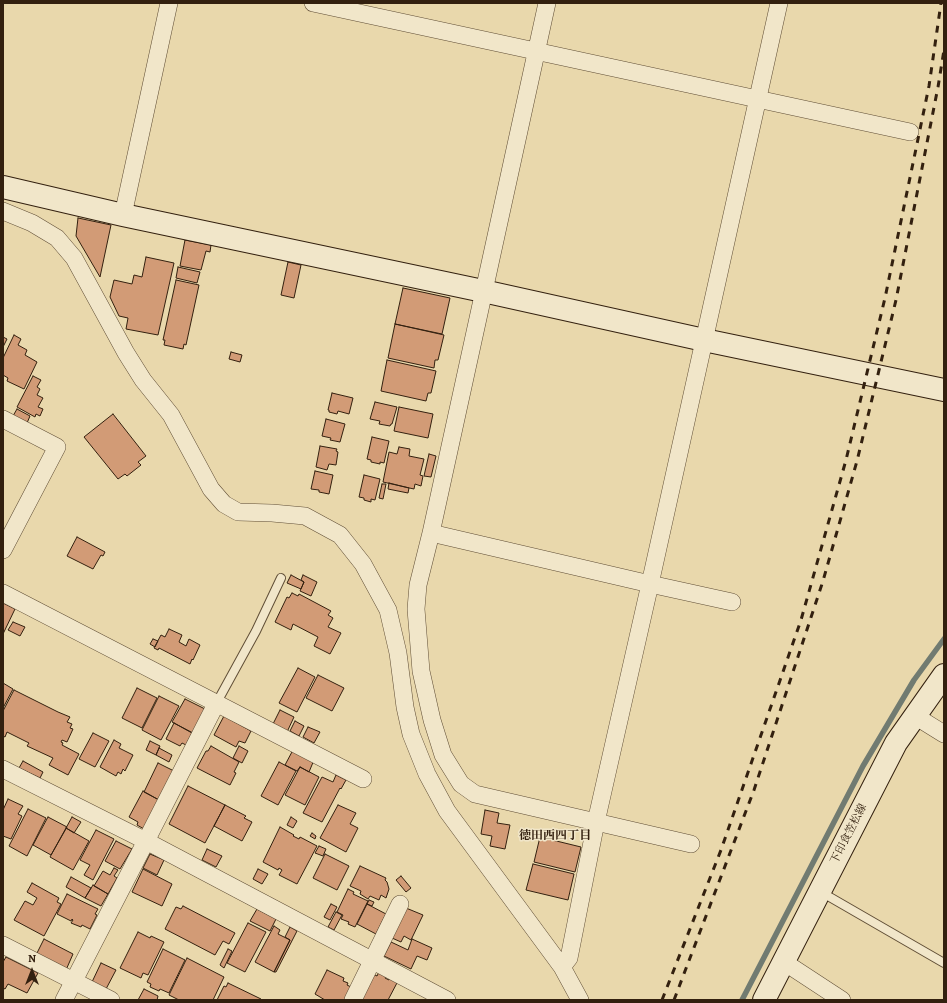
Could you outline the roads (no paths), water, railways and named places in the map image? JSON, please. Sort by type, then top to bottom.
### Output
[{"type":"street","points":[[123,215],[170,3]]},
{"type":"street","points":[[313,3],[910,132]]},
{"type":"street","points":[[547,3],[418,585],[416,609],[421,671],[432,720],[443,755],[461,784],[475,794],[691,844]]},
{"type":"street","points":[[562,967],[569,958],[596,822],[779,3]]},
{"type":"street","points":[[3,187],[123,215],[944,390]]},
{"type":"street","points":[[3,211],[32,223],[57,238],[74,258],[126,353],[143,380],[171,415],[211,489],[224,504],[238,512],[305,516],[340,535],[362,564],[388,610],[398,653],[405,708],[411,734],[427,774],[447,811],[562,967],[580,1000]]},
{"type":"street","points":[[3,419],[57,447],[3,550]]},
{"type":"street","points":[[430,534],[732,602]]},
{"type":"street","points":[[3,593],[363,779]]},
{"type":"street","name":"下印食笠松線","points":[[764,1000],[896,743],[944,674]]},
{"type":"street","points":[[64,1000],[216,704]]},
{"type":"street","points":[[915,716],[944,734]]},
{"type":"street","points":[[3,769],[146,841],[447,1000]]},
{"type":"street","points":[[353,1000],[400,904]]},
{"type":"street","points":[[3,945],[111,1000]]},
{"type":"street","points":[[784,962],[842,1000]]},
{"type":"lane","points":[[216,704],[256,631],[281,578]]},
{"type":"lane","points":[[820,892],[944,963]]},
{"type":"waterway","points":[[742,1000],[863,766],[914,680],[944,639]]},
{"type":"railway","points":[[662,1000],[721,850],[801,620],[846,460],[885,298],[929,86],[941,3]]},
{"type":"railway","points":[[674,1000],[754,790],[823,581],[857,461],[896,300],[944,50]]},
{"type":"district","name":"徳田西四丁目","points":[[555,836]]}]
